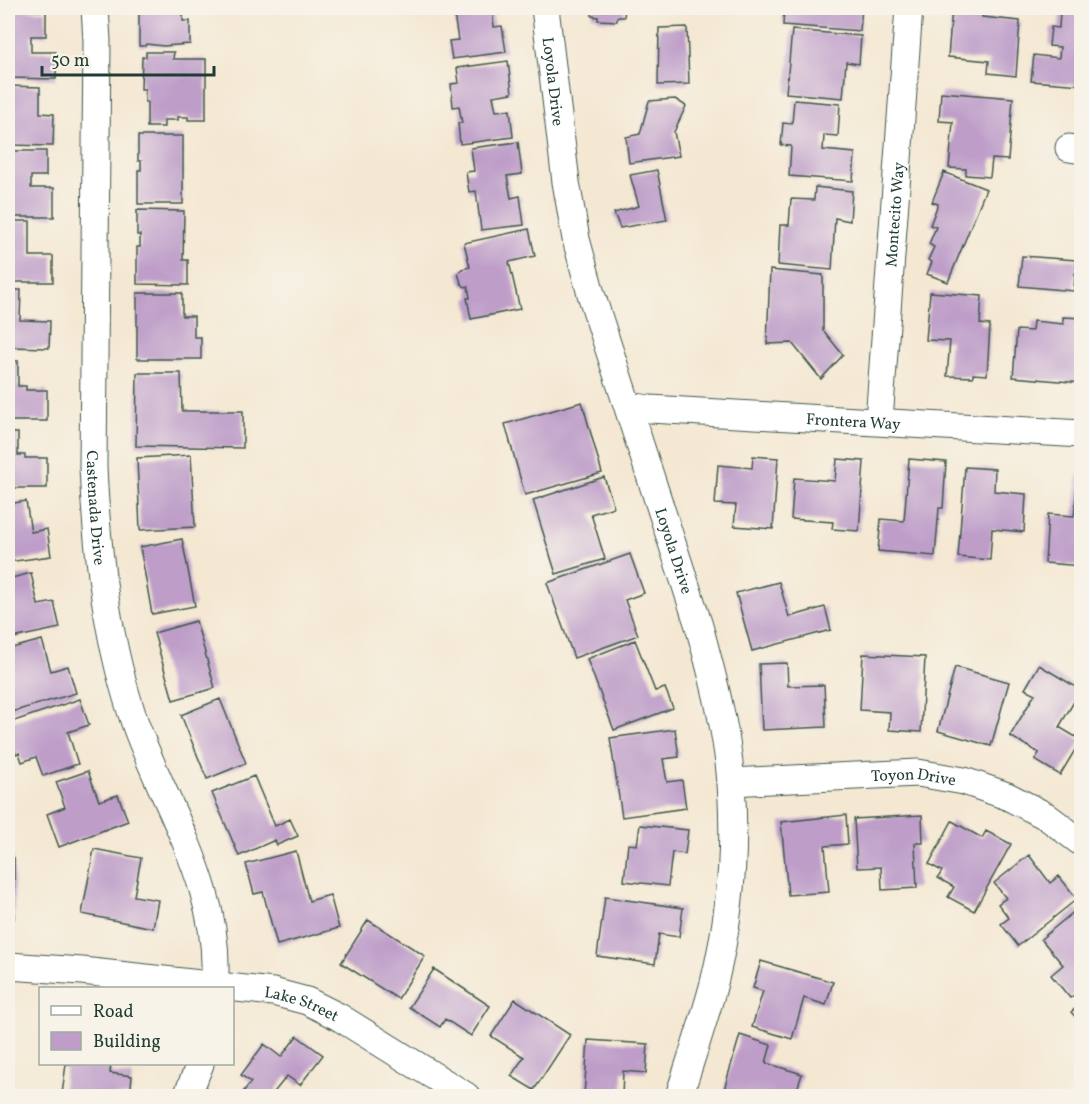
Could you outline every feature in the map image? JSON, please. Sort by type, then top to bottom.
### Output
[{"type":"street","name":"Castenada Drive","points":[[95,8],[97,41],[93,467],[96,529],[104,594],[116,652],[136,725],[160,786],[191,852],[206,898],[214,945],[214,987]]},
{"type":"street","name":"Loyola Drive","points":[[545,8],[566,182],[576,239],[591,294],[699,626],[719,707],[731,782],[732,838],[723,939],[714,983],[679,1096]]},
{"type":"street","name":"Montecito Way","points":[[879,422],[909,8]]},
{"type":"street","name":"Frontera Way","points":[[627,406],[1082,434]]},
{"type":"street","name":"Toyon Drive","points":[[731,782],[918,773],[964,781],[1007,796],[1046,816],[1082,843]]},
{"type":"street","name":"Lake Street","points":[[8,966],[82,971],[214,987]]},
{"type":"street","name":"Lake Street","points":[[234,989],[273,992],[307,1001],[339,1017],[466,1096]]},
{"type":"street","points":[[187,1096],[200,1065]]},
{"type":"building","points":[[139,8],[183,8],[183,21],[190,21],[190,44],[139,46]]},
{"type":"building","points":[[453,8],[492,8],[494,27],[502,26],[506,52],[452,59],[449,41],[458,40]]},
{"type":"building","points":[[592,8],[625,8],[624,17],[617,17],[617,21],[598,20],[598,17],[592,16]]},
{"type":"building","points":[[784,8],[862,8],[860,31],[783,25]]},
{"type":"building","points":[[952,8],[982,9],[982,17],[1020,21],[1016,76],[988,73],[989,61],[948,57]]},
{"type":"building","points":[[8,10],[46,11],[46,36],[31,36],[31,52],[56,52],[56,79],[8,78]]},
{"type":"building","points":[[1060,11],[1082,13],[1082,85],[1031,81],[1034,55],[1059,58],[1060,47],[1049,46],[1051,27],[1059,28]]},
{"type":"building","points":[[687,27],[689,84],[658,85],[659,28]]},
{"type":"building","points":[[792,30],[861,36],[859,64],[846,62],[843,98],[786,93]]},
{"type":"building","points":[[146,52],[174,52],[173,59],[206,59],[206,120],[188,120],[188,117],[178,117],[178,120],[164,120],[164,127],[147,127],[145,89],[141,89],[142,57],[146,57]]},
{"type":"building","points":[[508,61],[512,93],[493,96],[496,111],[510,110],[513,137],[460,144],[458,123],[462,123],[459,106],[453,107],[451,84],[459,83],[457,68]]},
{"type":"building","points":[[8,86],[40,87],[40,113],[54,114],[53,146],[8,145]]},
{"type":"building","points":[[941,92],[1013,98],[1008,160],[992,159],[990,177],[966,175],[966,169],[949,168],[953,122],[939,121]]},
{"type":"building","points":[[675,99],[686,106],[674,132],[679,156],[629,163],[626,137],[640,134],[649,101]]},
{"type":"building","points":[[794,100],[840,104],[838,136],[824,135],[823,150],[855,153],[853,181],[789,176],[791,146],[781,145],[783,123],[792,124]]},
{"type":"building","points":[[138,136],[183,136],[183,204],[138,204],[138,170],[141,170],[141,161],[138,161]]},
{"type":"building","points":[[518,142],[522,174],[507,176],[511,198],[520,196],[524,225],[481,230],[476,191],[469,192],[466,172],[474,171],[471,148]]},
{"type":"building","points":[[8,151],[46,151],[46,176],[31,176],[31,188],[54,188],[54,217],[8,217]]},
{"type":"building","points":[[657,170],[667,220],[620,228],[614,213],[639,206],[630,175]]},
{"type":"building","points":[[944,172],[986,189],[948,282],[927,274],[932,262],[928,260],[934,247],[929,244],[936,227],[930,225],[938,204],[932,202]]},
{"type":"building","points":[[815,187],[852,191],[850,221],[835,218],[832,270],[778,265],[780,225],[789,225],[791,199],[814,200]]},
{"type":"building","points":[[137,210],[184,211],[183,260],[188,260],[188,285],[137,284],[137,247],[140,247],[140,235],[137,235]]},
{"type":"building","points":[[8,221],[30,221],[30,256],[53,256],[53,282],[8,282]]},
{"type":"building","points":[[529,229],[535,256],[509,262],[520,309],[471,319],[467,298],[470,298],[468,286],[465,287],[461,283],[458,273],[470,267],[464,243]]},
{"type":"building","points":[[1022,256],[1076,260],[1076,267],[1082,262],[1082,281],[1075,274],[1074,291],[1019,286]]},
{"type":"building","points":[[770,270],[823,275],[823,330],[843,355],[821,379],[792,343],[767,344]]},
{"type":"building","points":[[8,290],[21,290],[20,320],[50,321],[49,348],[8,347]]},
{"type":"building","points":[[930,292],[982,296],[980,324],[990,325],[987,375],[947,376],[950,341],[926,340]]},
{"type":"building","points":[[137,293],[182,293],[182,316],[194,316],[194,337],[201,337],[201,359],[137,359]]},
{"type":"building","points":[[1063,317],[1082,318],[1082,383],[1013,377],[1017,330],[1032,331],[1033,321],[1063,324]]},
{"type":"building","points":[[8,361],[18,361],[18,386],[26,386],[26,390],[47,390],[47,421],[8,421]]},
{"type":"building","points":[[137,373],[181,373],[182,411],[243,411],[243,448],[136,446]]},
{"type":"building","points":[[582,402],[602,473],[525,495],[505,424]]},
{"type":"building","points":[[8,433],[18,433],[18,455],[25,455],[25,458],[47,458],[47,488],[8,488]]},
{"type":"building","points":[[191,455],[195,527],[140,530],[137,458]]},
{"type":"building","points":[[753,456],[778,458],[773,529],[734,526],[736,505],[715,504],[718,465],[752,468]]},
{"type":"building","points":[[837,459],[864,461],[859,531],[832,529],[833,522],[791,519],[794,478],[835,481]]},
{"type":"building","points":[[909,459],[946,462],[943,508],[939,508],[935,556],[878,551],[881,519],[904,521]]},
{"type":"building","points":[[965,467],[995,469],[994,491],[1026,494],[1024,532],[992,529],[990,560],[958,557]]},
{"type":"building","points":[[1078,474],[1082,474],[1082,566],[1045,563],[1048,514],[1074,516]]},
{"type":"building","points":[[604,477],[614,507],[591,514],[605,559],[556,574],[533,500]]},
{"type":"building","points":[[26,501],[31,532],[47,529],[51,556],[8,562],[8,504]]},
{"type":"building","points":[[182,539],[195,606],[152,614],[140,547]]},
{"type":"building","points":[[630,554],[644,593],[625,600],[638,635],[574,658],[547,583]]},
{"type":"building","points":[[31,573],[38,605],[54,602],[60,628],[8,639],[8,579]]},
{"type":"building","points":[[779,582],[789,617],[825,607],[831,630],[752,651],[736,593]]},
{"type":"building","points":[[196,621],[215,688],[173,700],[154,633]]},
{"type":"building","points":[[42,640],[51,671],[68,666],[76,693],[8,713],[8,649]]},
{"type":"building","points":[[635,640],[655,691],[665,688],[673,708],[614,730],[587,659]]},
{"type":"building","points":[[863,654],[925,657],[921,732],[889,730],[890,712],[860,710]]},
{"type":"building","points":[[787,663],[788,686],[824,685],[826,727],[762,730],[759,664]]},
{"type":"building","points":[[1039,665],[1081,690],[1059,727],[1081,740],[1060,775],[1035,760],[1039,753],[1010,736],[1035,694],[1025,689]]},
{"type":"building","points":[[955,667],[1009,682],[991,746],[938,731]]},
{"type":"building","points":[[80,699],[89,725],[68,732],[78,764],[43,776],[36,757],[22,762],[19,753],[16,754],[8,723]]},
{"type":"building","points":[[220,699],[246,763],[207,779],[181,715]]},
{"type":"building","points":[[675,729],[679,757],[663,759],[667,782],[682,780],[686,808],[622,817],[610,738]]},
{"type":"building","points":[[88,771],[99,801],[118,795],[128,821],[59,847],[47,814],[65,807],[56,782]]},
{"type":"building","points":[[254,776],[275,826],[290,819],[298,836],[277,845],[275,840],[239,856],[212,793]]},
{"type":"building","points":[[846,815],[848,844],[825,846],[829,892],[788,895],[781,822]]},
{"type":"building","points":[[922,815],[923,843],[915,843],[917,888],[882,890],[881,867],[857,868],[854,819]]},
{"type":"building","points":[[952,821],[982,838],[986,831],[1011,844],[974,911],[948,897],[954,887],[938,878],[942,871],[929,864]]},
{"type":"building","points":[[640,825],[688,830],[685,854],[672,852],[668,886],[624,881],[628,844],[637,845]]},
{"type":"building","points":[[94,849],[141,858],[134,896],[158,900],[153,928],[82,914]]},
{"type":"building","points":[[296,851],[309,901],[330,895],[339,928],[277,945],[263,892],[254,894],[246,864]]},
{"type":"building","points":[[1029,855],[1050,883],[1059,876],[1077,899],[1018,946],[1001,924],[1009,918],[998,904],[1006,898],[994,883]]},
{"type":"building","points":[[8,858],[14,858],[14,919],[8,919]]},
{"type":"building","points":[[605,897],[683,908],[679,937],[659,934],[655,964],[597,956]]},
{"type":"building","points":[[1077,909],[1082,915],[1082,989],[1070,998],[1051,975],[1063,965],[1041,939]]},
{"type":"building","points":[[368,920],[425,956],[398,999],[341,963]]},
{"type":"building","points":[[761,961],[833,982],[826,1005],[804,998],[792,1039],[752,1027],[763,991],[753,988]]},
{"type":"building","points":[[434,969],[490,1006],[471,1036],[445,1019],[440,1027],[409,1007]]},
{"type":"building","points":[[515,999],[570,1035],[534,1090],[511,1076],[524,1057],[491,1036]]},
{"type":"building","points":[[1082,1003],[1082,1024],[1071,1012]]},
{"type":"building","points":[[740,1035],[771,1045],[766,1063],[802,1074],[795,1096],[722,1096]]},
{"type":"building","points":[[297,1036],[323,1055],[300,1085],[287,1076],[271,1096],[240,1096],[251,1082],[241,1075],[264,1044],[281,1057]]},
{"type":"building","points":[[588,1040],[648,1044],[646,1073],[623,1071],[622,1096],[584,1096]]},
{"type":"building","points":[[66,1065],[111,1065],[110,1073],[132,1076],[130,1096],[62,1094]]}]
